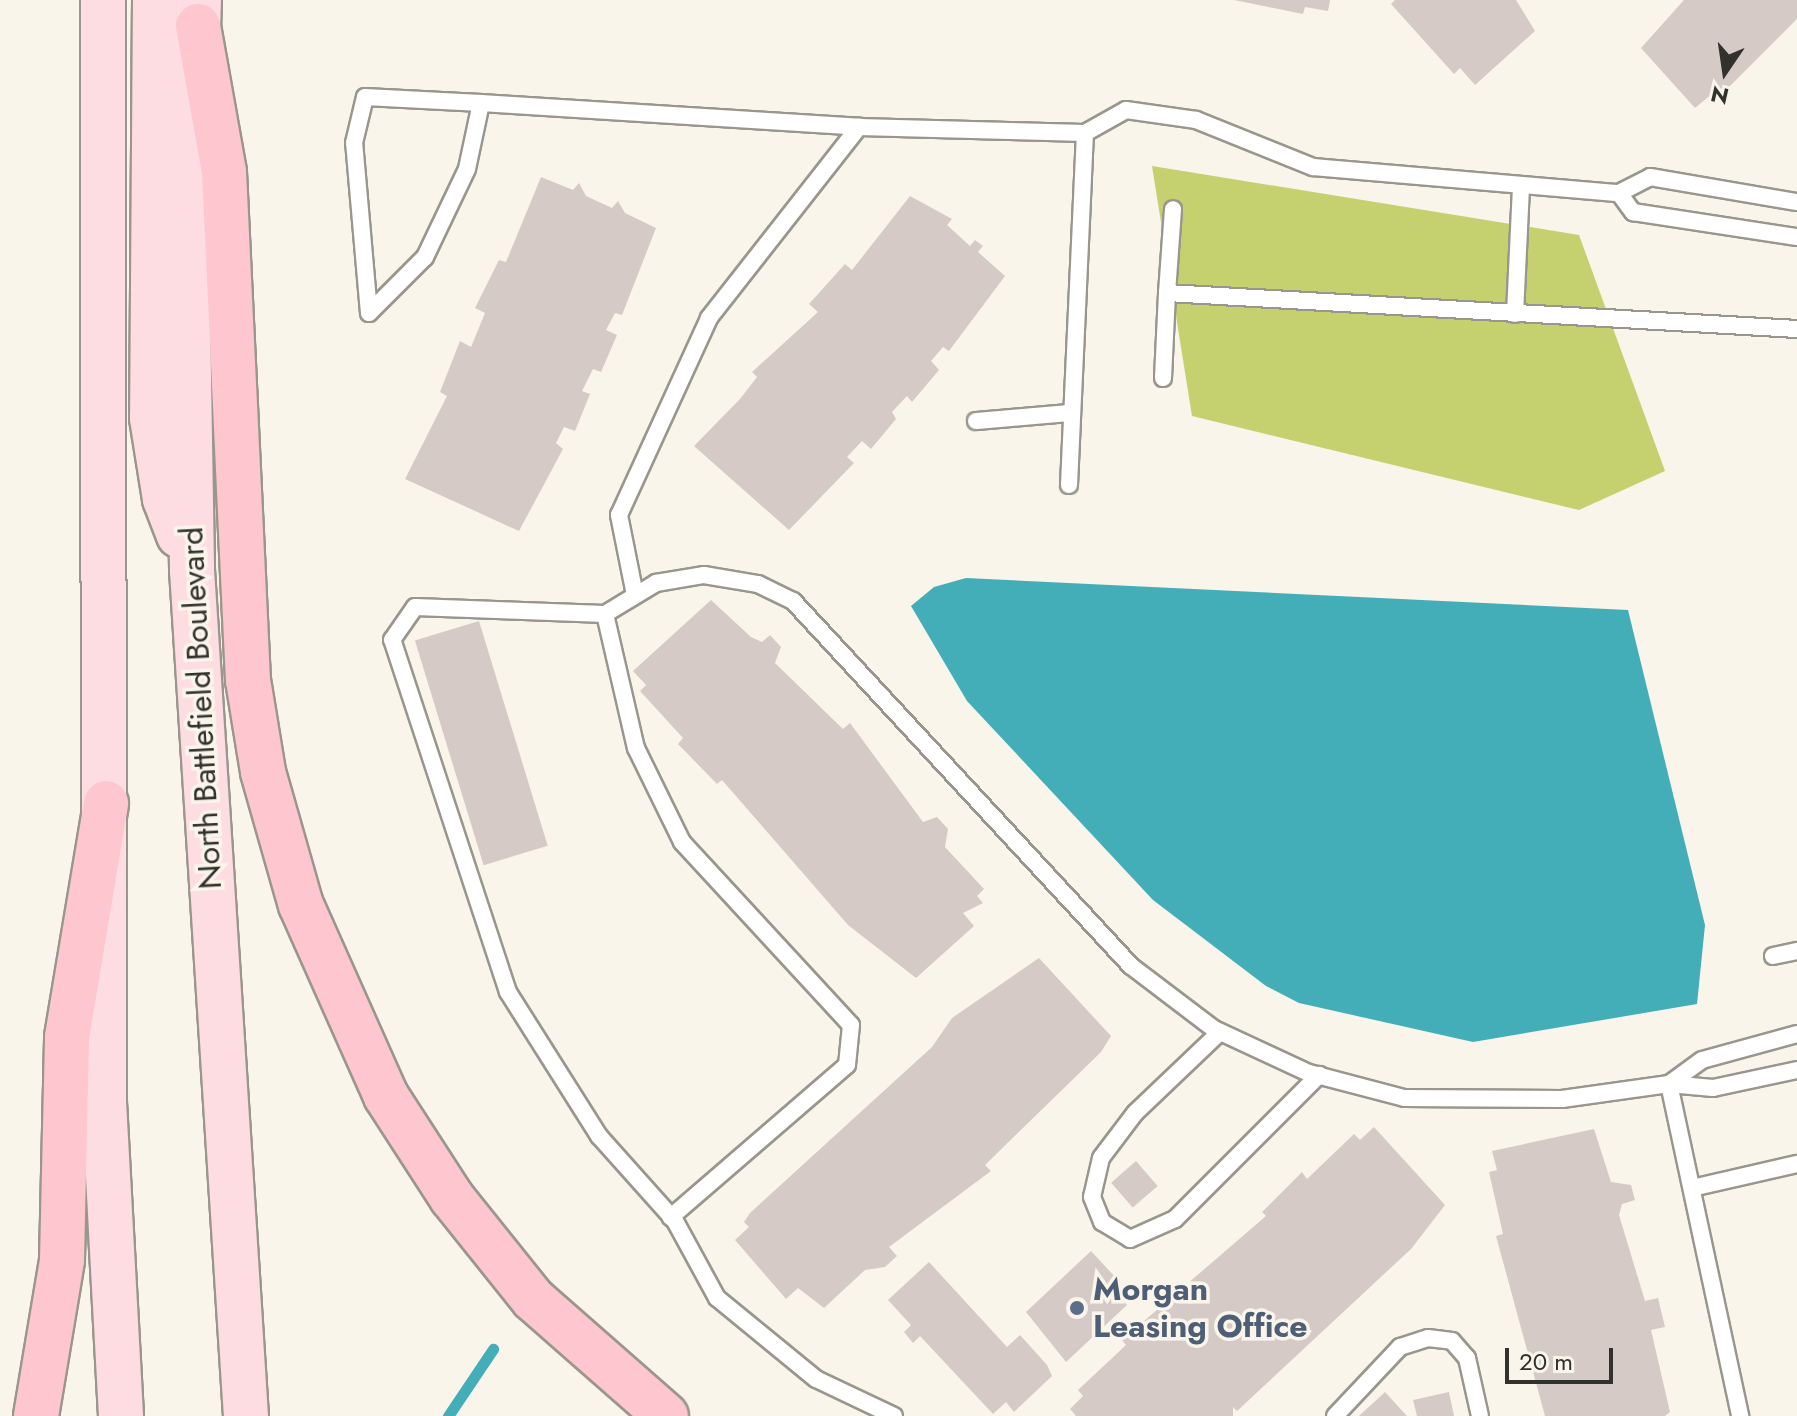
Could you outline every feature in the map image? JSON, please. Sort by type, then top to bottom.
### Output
[{"type":"highway","points":[[198,13],[224,172],[248,680],[263,772],[301,905],[386,1096],[452,1198],[533,1299],[666,1416]]},
{"type":"highway","points":[[36,1416],[64,1234],[67,1037],[106,803]]},
{"type":"main road","points":[[103,0],[104,1102],[121,1416]]},
{"type":"main road","points":[[155,0],[152,418],[165,499],[192,570]]},
{"type":"main road","name":"North Battlefield Boulevard","points":[[198,13],[188,313],[192,570],[246,1416]]},
{"type":"lane","points":[[481,103],[467,169],[425,257],[369,313],[354,143],[365,97],[481,103],[859,127],[1085,133],[1126,110],[1196,120],[1313,167],[1619,193],[1650,177],[1797,202]]},
{"type":"lane","points":[[635,595],[619,515],[709,318],[859,127]]},
{"type":"lane","points":[[1069,485],[1085,133]]},
{"type":"lane","points":[[1515,314],[1521,185]]},
{"type":"lane","points":[[1619,193],[1633,212],[1797,237]]},
{"type":"lane","points":[[1163,378],[1173,209]]},
{"type":"lane","points":[[1167,293],[1797,329]]},
{"type":"lane","points":[[976,421],[1070,413]]},
{"type":"lane","points":[[894,1416],[816,1379],[717,1298],[671,1217],[599,1136],[508,992],[392,640],[415,607],[605,614],[656,583],[704,575],[758,584],[793,601],[1131,966],[1220,1032],[1319,1075],[1404,1098],[1562,1099],[1669,1084],[1713,1088],[1797,1070]]},
{"type":"lane","points":[[605,614],[636,748],[682,842],[851,1025],[847,1065],[671,1217]]},
{"type":"lane","points":[[1773,956],[1797,951]]},
{"type":"lane","points":[[1220,1032],[1135,1113],[1101,1158],[1092,1197],[1102,1222],[1130,1239],[1175,1219],[1319,1075]]},
{"type":"lane","points":[[1669,1084],[1702,1060],[1797,1034]]},
{"type":"lane","points":[[1669,1084],[1740,1416]]},
{"type":"lane","points":[[1692,1188],[1797,1164]]},
{"type":"lane","points":[[1335,1416],[1400,1347],[1428,1338],[1452,1341],[1467,1358],[1480,1416]]},
{"type":"green space","points":[[1152,166],[1579,235],[1665,471],[1579,510],[1192,416]]},
{"type":"water","points":[[966,578],[1628,610],[1705,925],[1697,1004],[1473,1042],[1299,1003],[1266,986],[1153,900],[967,701],[911,606],[934,587]]},
{"type":"building","points":[[1234,0],[1330,0],[1328,11],[1305,7],[1303,14]]},
{"type":"building","points":[[1395,0],[1516,0],[1535,31],[1475,85],[1460,68],[1454,74],[1391,4]]},
{"type":"building","points":[[1684,0],[1797,0],[1797,19],[1718,98],[1713,93],[1695,108],[1641,48]]},
{"type":"building","points":[[541,177],[573,190],[579,183],[586,196],[612,208],[618,201],[625,213],[656,228],[622,315],[615,313],[606,330],[617,335],[601,372],[593,369],[582,391],[590,394],[575,431],[564,427],[556,443],[563,449],[519,531],[405,479],[447,396],[440,392],[460,341],[471,347],[485,313],[475,308],[499,260],[506,262]]},
{"type":"building","points":[[910,196],[952,219],[947,225],[970,246],[975,240],[983,246],[978,252],[1005,276],[949,351],[943,347],[931,361],[939,370],[912,402],[907,396],[892,412],[896,419],[871,449],[862,441],[847,457],[854,463],[789,530],[694,446],[740,399],[757,377],[752,372],[818,312],[809,304],[845,264],[852,270]]},
{"type":"building","points":[[711,600],[751,637],[762,642],[770,635],[781,647],[775,663],[843,729],[850,723],[923,822],[937,817],[948,829],[945,847],[984,889],[977,896],[983,903],[963,913],[974,926],[916,978],[848,925],[722,780],[717,784],[678,744],[683,738],[640,691],[646,685],[633,671]]},
{"type":"building","points":[[479,621],[548,846],[484,865],[415,641]]},
{"type":"building","points":[[1039,958],[1111,1036],[1101,1052],[985,1165],[991,1171],[889,1247],[897,1256],[885,1267],[865,1270],[824,1308],[798,1288],[786,1299],[735,1240],[749,1227],[744,1222],[750,1213],[932,1047],[952,1018]]},
{"type":"building","points":[[1374,1127],[1445,1205],[1411,1249],[1237,1411],[1233,1407],[1233,1416],[1076,1416],[1070,1409],[1083,1396],[1078,1390],[1126,1345],[1122,1340],[1266,1216],[1262,1212],[1302,1172],[1307,1179],[1354,1134],[1360,1140]]},
{"type":"building","points":[[1594,1129],[1611,1182],[1631,1185],[1635,1200],[1622,1204],[1619,1215],[1645,1301],[1658,1298],[1665,1327],[1651,1330],[1670,1412],[1665,1416],[1545,1416],[1496,1236],[1503,1234],[1489,1172],[1497,1170],[1492,1151]]},
{"type":"building","points":[[1136,1161],[1158,1186],[1133,1208],[1111,1183]]},
{"type":"building","name":"Morgan Leasing Office","points":[[1091,1251],[1117,1279],[1109,1286],[1127,1305],[1066,1362],[1026,1312]]},
{"type":"building","points":[[929,1262],[1007,1347],[1020,1335],[1047,1365],[1052,1376],[1014,1412],[1006,1402],[993,1414],[920,1336],[913,1343],[904,1332],[911,1325],[888,1300]]},
{"type":"building","points":[[1385,1392],[1407,1416],[1359,1416]]},
{"type":"building","points":[[1449,1392],[1454,1416],[1417,1416],[1413,1400]]},
{"type":"waterway","points":[[448,1416],[493,1349]]},
{"type":"place","name":"Morgan Leasing Office","points":[[1077,1308]]}]
